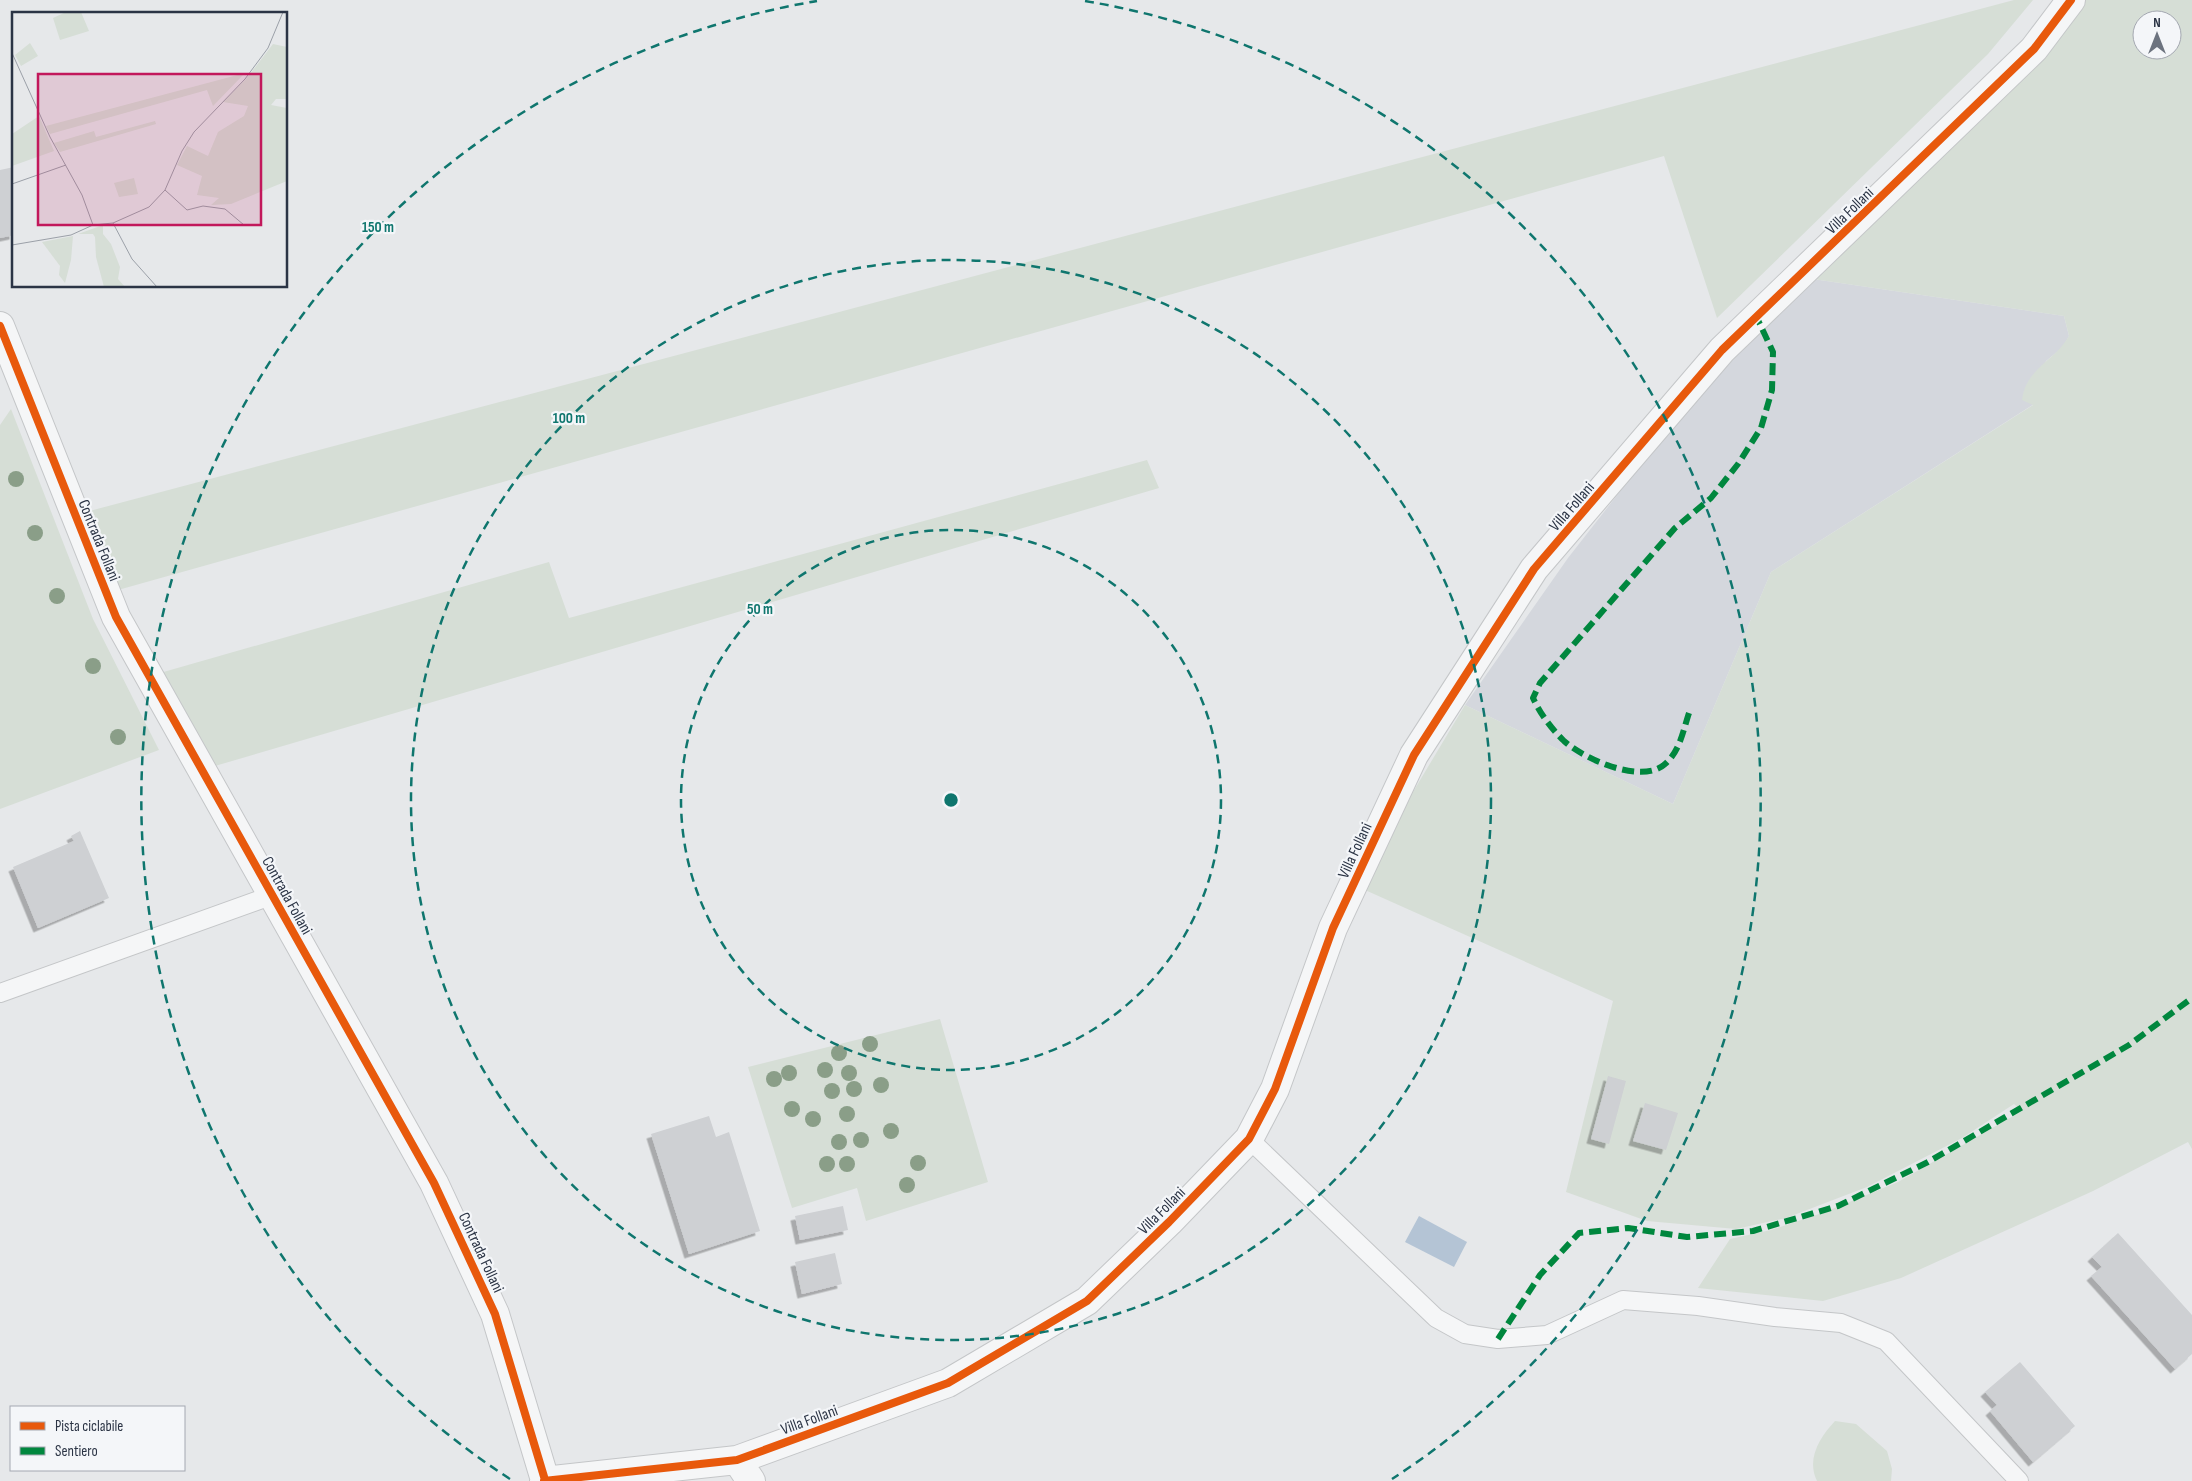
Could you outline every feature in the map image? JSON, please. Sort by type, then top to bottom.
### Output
[{"type":"street","name":"Villa Follani","points":[[544,1481],[744,1470],[948,1382],[1087,1301],[1169,1222],[1249,1139],[1275,1089],[1333,928],[1414,755],[1534,569],[1722,350],[2034,50],[2071,0]]},
{"type":"street","name":"Contrada Follani","points":[[0,326],[116,617],[434,1183],[450,1216],[495,1314],[544,1481]]},
{"type":"lane","points":[[0,993],[272,895]]},
{"type":"lane","points":[[1249,1139],[1436,1318],[1465,1334],[1498,1339],[1547,1335],[1623,1300],[1698,1306],[1775,1317],[1841,1323],[1886,1341],[2019,1481]]},
{"type":"shaded area","points":[[2014,0],[2033,0],[1988,54],[1717,318],[1664,156],[118,590],[82,513]]},
{"type":"shaded area","points":[[2080,0],[2192,0],[2192,1149],[2188,1142],[2093,1191],[1901,1278],[1823,1301],[1698,1288],[1730,1239],[1771,1230],[1825,1212],[1898,1182],[2022,1111],[2014,1104],[1962,1138],[1867,1187],[1786,1218],[1736,1229],[1647,1221],[1566,1192],[1613,1001],[1365,890],[1404,807],[1465,705],[1673,804],[1771,572],[2033,405],[2022,400],[2025,389],[2035,372],[2063,345],[2069,336],[2064,316],[1813,279]]},
{"type":"shaded area","points":[[1813,279],[2064,316],[2069,336],[2063,347],[2046,361],[2034,404],[1771,572],[1673,804],[1465,705],[1568,558],[1643,462],[1711,382]]},
{"type":"shaded area","points":[[11,409],[93,619],[159,750],[0,809],[0,425]]},
{"type":"shaded area","points":[[1147,460],[1159,488],[215,766],[160,673],[549,562],[569,618]]},
{"type":"shaded area","points":[[940,1019],[988,1182],[866,1221],[857,1188],[792,1208],[748,1067]]},
{"type":"shaded area","points":[[1835,1421],[1856,1424],[1887,1451],[1892,1469],[1891,1481],[1817,1481],[1813,1465],[1816,1449],[1824,1434]]},
{"type":"water","points":[[1419,1216],[1467,1242],[1454,1267],[1405,1242]]},
{"type":"building","points":[[12,167],[12,235],[0,238],[0,170]]},
{"type":"building","points":[[80,831],[109,898],[38,928],[13,867],[74,841],[71,836]]},
{"type":"building","points":[[1608,1076],[1626,1081],[1609,1144],[1591,1139]]},
{"type":"building","points":[[1645,1103],[1678,1113],[1666,1150],[1633,1141]]},
{"type":"building","points":[[709,1116],[716,1137],[729,1132],[760,1231],[689,1254],[651,1134]]},
{"type":"building","points":[[843,1206],[848,1230],[800,1240],[795,1216]]},
{"type":"building","points":[[2118,1233],[2192,1315],[2192,1354],[2175,1369],[2091,1276],[2102,1267],[2092,1257]]},
{"type":"building","points":[[835,1253],[842,1284],[802,1294],[795,1262]]},
{"type":"building","points":[[2020,1362],[2075,1426],[2033,1462],[1990,1411],[1997,1405],[1985,1392]]},
{"type":"marked path","points":[[1689,713],[1678,747],[1665,764],[1655,770],[1642,772],[1628,771],[1599,762],[1573,748],[1551,726],[1533,698],[1540,683],[1675,528],[1711,498],[1738,464],[1761,428],[1772,390],[1773,352],[1757,318]]},
{"type":"marked path","points":[[1498,1339],[1540,1275],[1579,1233],[1628,1228],[1687,1237],[1753,1231],[1838,1206],[1928,1162],[2129,1045],[2192,998]]},
{"type":"cycle path","points":[[544,1481],[737,1460],[948,1383],[1087,1301],[1169,1222],[1249,1139],[1275,1089],[1333,928],[1414,755],[1534,569],[1722,350],[2034,49],[2071,0]]},
{"type":"cycle path","points":[[0,326],[116,617],[434,1183],[495,1314],[545,1480]]}]
